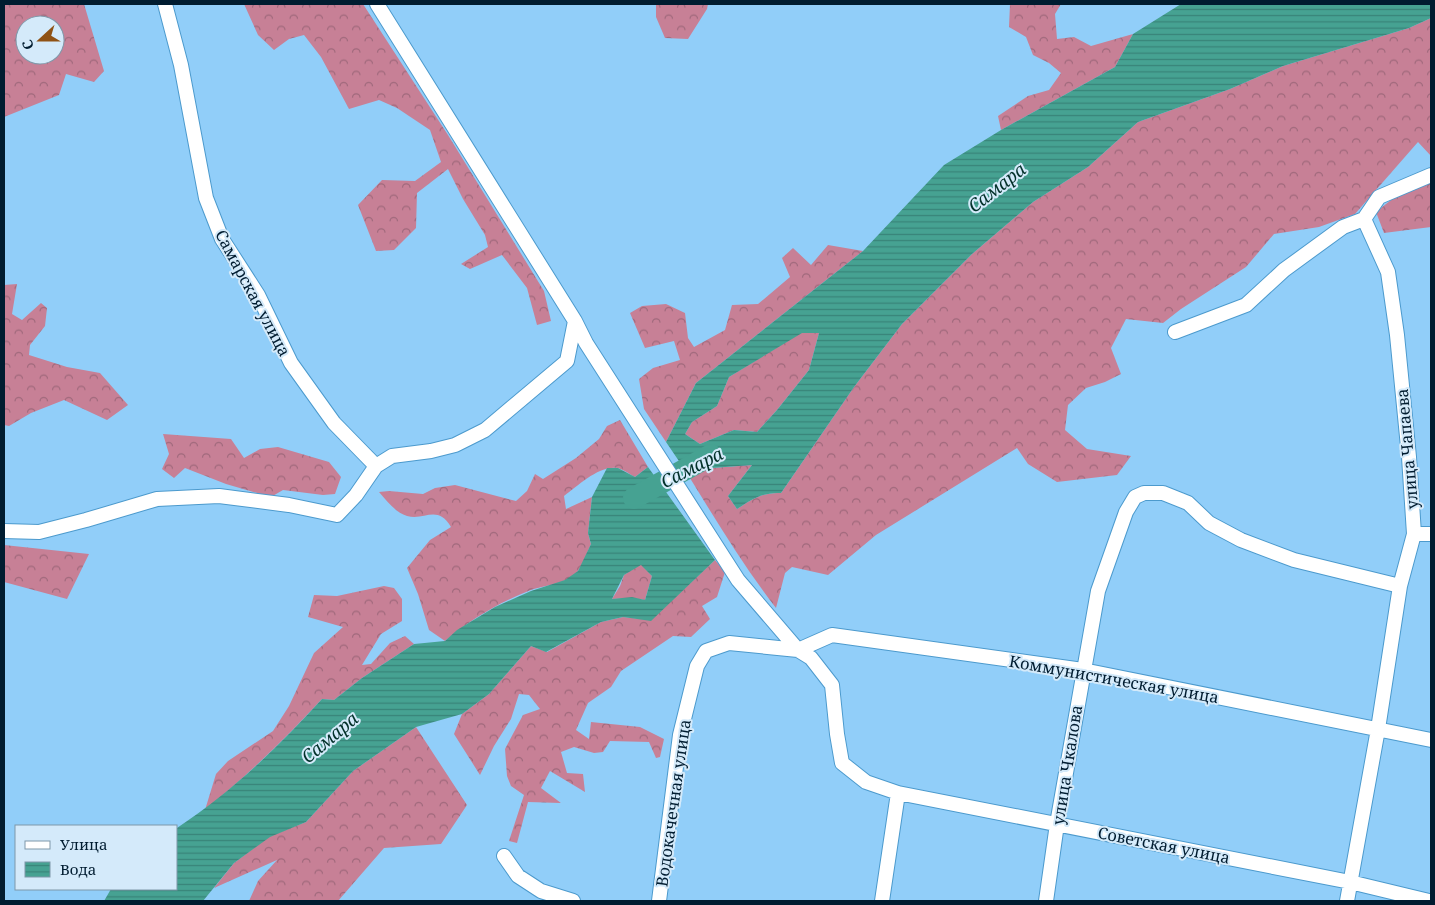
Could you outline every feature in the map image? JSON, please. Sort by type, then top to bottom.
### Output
[{"type":"street","name":"Самарская улица","points":[[165,4],[181,65],[206,198],[222,239],[258,295],[291,363],[334,423],[376,466]]},
{"type":"street","name":"Советская улица","points":[[377,4],[575,321],[586,343],[738,580],[798,650],[810,658],[832,685],[842,763],[866,782],[898,793],[1350,882],[1428,901]]},
{"type":"street","points":[[1176,332],[1246,306],[1284,270],[1343,227],[1364,219],[1379,197],[1431,175]]},
{"type":"street","name":"улица Чапаева","points":[[1346,901],[1378,729],[1400,586],[1414,534],[1397,335],[1388,272],[1364,219]]},
{"type":"street","points":[[4,531],[39,532],[157,499],[219,496],[337,515],[356,495],[376,466],[392,456],[431,451],[454,445],[486,430],[567,361],[575,321]]},
{"type":"street","name":"улица Чкалова","points":[[1046,901],[1083,670],[1101,582],[1126,512],[1134,497],[1144,493],[1163,493],[1188,503],[1209,523],[1241,540],[1294,560],[1400,586]]},
{"type":"street","points":[[1414,534],[1431,534]]},
{"type":"street","name":"Коммунистическая улица","points":[[798,650],[832,635],[1083,670],[1431,740]]},
{"type":"street","name":"Водокачечная улица","points":[[658,901],[680,736],[697,666],[706,651],[729,642],[798,650]]},
{"type":"street","points":[[882,901],[898,793]]},
{"type":"street","points":[[504,856],[518,876],[541,891],[574,901]]},
{"type":"green space","points":[[4,4],[84,4],[104,71],[94,82],[66,74],[59,95],[4,117]]},
{"type":"green space","points":[[244,4],[363,4],[448,135],[544,291],[551,321],[537,325],[527,288],[502,255],[470,269],[461,264],[488,247],[485,235],[463,199],[448,169],[417,193],[416,228],[394,250],[376,251],[358,205],[382,180],[415,181],[441,162],[430,130],[397,108],[379,100],[349,109],[321,57],[304,35],[289,39],[274,50],[258,35]]},
{"type":"green space","points":[[656,4],[708,4],[707,9],[688,39],[665,38],[656,17]]},
{"type":"green space","points":[[1010,4],[1061,4],[1055,14],[1057,39],[1074,37],[1091,46],[1133,34],[1115,67],[1001,130],[998,116],[1028,96],[1049,90],[1061,73],[1049,63],[1033,55],[1026,37],[1009,27]]},
{"type":"green space","points":[[1431,18],[1431,156],[1418,142],[1355,214],[1319,227],[1274,234],[1246,267],[1181,309],[1163,323],[1126,319],[1111,348],[1121,374],[1086,388],[1068,405],[1065,430],[1087,449],[1131,456],[1117,475],[1057,482],[1028,464],[1017,448],[876,535],[828,575],[792,567],[785,573],[776,608],[740,557],[685,470],[752,465],[728,496],[737,509],[758,497],[781,493],[854,387],[902,324],[972,254],[1033,202],[1088,167],[1138,122],[1230,89],[1283,66],[1409,28]]},
{"type":"green space","points":[[1431,168],[1431,227],[1384,233],[1376,212]]},
{"type":"green space","points":[[828,245],[863,251],[696,383],[666,442],[644,409],[639,379],[653,368],[680,360],[674,341],[645,348],[630,313],[642,306],[666,304],[685,313],[688,338],[694,347],[725,330],[732,305],[758,304],[790,277],[782,258],[793,248],[811,265]]},
{"type":"green space","points":[[17,284],[12,314],[22,320],[41,303],[47,308],[45,326],[30,345],[29,355],[67,367],[100,373],[128,405],[107,420],[64,400],[31,413],[9,426],[4,425],[4,285]]},
{"type":"green space","points":[[802,332],[819,333],[809,370],[757,432],[734,430],[700,444],[685,434],[692,422],[717,406],[729,377]]},
{"type":"green space","points":[[620,420],[648,467],[635,477],[617,468],[603,470],[564,496],[566,509],[592,497],[588,533],[591,544],[577,572],[562,582],[531,590],[497,606],[445,641],[429,630],[418,594],[407,568],[430,540],[451,527],[441,516],[407,516],[392,506],[379,492],[423,494],[435,488],[455,485],[516,501],[527,491],[535,474],[543,479],[576,458],[599,439],[607,426]]},
{"type":"green space","points":[[163,434],[231,439],[244,458],[260,449],[278,447],[329,462],[341,477],[335,494],[323,495],[283,490],[271,497],[226,484],[185,468],[174,478],[162,469],[169,454]]},
{"type":"green space","points":[[4,545],[89,554],[67,599],[4,582]]},
{"type":"green space","points":[[715,560],[725,572],[717,597],[702,606],[710,619],[691,637],[673,636],[621,671],[611,687],[588,703],[576,730],[589,739],[591,722],[640,727],[664,739],[660,757],[656,758],[649,742],[610,741],[603,752],[594,753],[574,747],[561,752],[567,773],[583,774],[585,792],[550,771],[541,788],[561,803],[528,802],[517,843],[509,841],[524,795],[511,786],[507,776],[505,749],[523,715],[540,709],[529,695],[519,694],[511,719],[494,746],[480,775],[454,734],[462,714],[489,694],[531,646],[547,652],[601,622],[623,617],[651,620]]},
{"type":"green space","points":[[641,564],[652,576],[645,600],[632,598],[612,599],[624,575]]},
{"type":"green space","points":[[384,586],[394,588],[402,599],[402,621],[381,634],[362,665],[371,664],[390,643],[405,636],[414,644],[362,678],[334,700],[322,699],[265,757],[205,810],[216,774],[228,761],[273,731],[289,706],[314,653],[343,627],[308,617],[314,595],[337,596]]},
{"type":"green space","points":[[416,727],[467,805],[441,844],[384,848],[338,901],[249,901],[258,881],[277,860],[214,888],[234,863],[270,836],[306,822],[353,771]]},
{"type":"water","points":[[1181,4],[1431,4],[1431,18],[1409,28],[1283,66],[1230,89],[1138,122],[1088,167],[1033,202],[972,254],[902,324],[854,387],[781,493],[758,497],[737,509],[728,496],[752,465],[685,470],[666,442],[696,383],[863,251],[944,165],[1001,130],[1115,67],[1133,34]],"holes":[[[802,333],[819,333],[809,370],[757,432],[734,430],[700,444],[685,434],[692,422],[717,406],[729,377]]]},
{"type":"water","points":[[648,467],[715,560],[651,621],[623,617],[601,622],[546,652],[531,646],[489,694],[462,714],[416,727],[353,771],[306,822],[270,837],[234,863],[203,901],[104,901],[110,890],[178,890],[178,827],[217,799],[254,768],[322,699],[334,700],[362,678],[414,644],[445,641],[457,630],[495,607],[531,591],[565,580],[578,571],[591,544],[588,533],[592,497],[607,468],[618,468],[635,477]],"holes":[[[641,565],[652,576],[645,600],[632,597],[612,599],[624,575]]]},
{"type":"waterway","name":"Самара","points":[[634,498],[711,455]]}]
